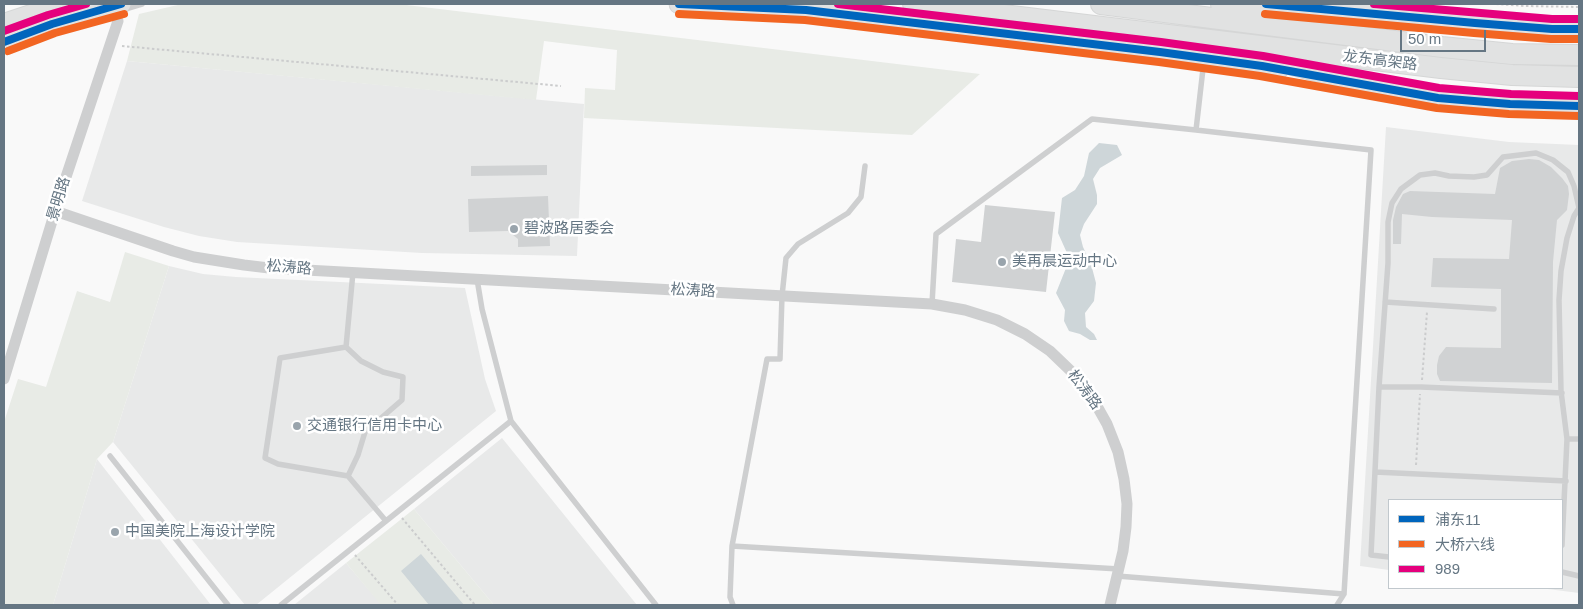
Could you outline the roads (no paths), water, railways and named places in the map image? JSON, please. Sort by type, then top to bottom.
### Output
[{"type":"highway","name":"龙东高架路","points":[[913,4],[1400,63],[1512,75],[1579,77]]},
{"type":"highway","name":"龙东高架路","points":[[1101,4],[1512,54],[1579,55]]},
{"type":"highway","points":[[1222,4],[1377,38]]},
{"type":"highway","points":[[4,24],[57,11]]},
{"type":"highway","points":[[1182,36],[1377,87]]},
{"type":"main road","points":[[680,4],[806,10],[1262,66],[1438,98],[1518,105],[1579,106]]},
{"type":"main road","points":[[1266,4],[1475,23],[1552,29],[1579,29]]},
{"type":"main road","points":[[4,42],[57,11],[120,11]]},
{"type":"street","name":"景明路","points":[[4,379],[60,195],[120,11]]},
{"type":"street","name":"松涛路","points":[[55,211],[194,257],[269,268],[932,304],[965,310],[997,320],[1025,334],[1050,351],[1075,375],[1093,399],[1111,434],[1118,452],[1124,480],[1126,527],[1110,605]]},
{"type":"lane","points":[[4,47],[47,31],[142,4]]},
{"type":"lane","points":[[1196,130],[1204,58]]},
{"type":"lane","points":[[932,304],[936,234],[1092,118],[1371,150],[1344,594],[1337,605]]},
{"type":"lane","points":[[1388,557],[1371,555],[1388,222],[1392,203],[1401,189],[1420,176],[1435,173],[1449,176],[1474,177],[1487,175],[1503,157],[1536,153],[1553,160],[1568,172],[1574,186],[1579,208],[1569,231],[1561,270],[1559,300],[1562,393],[1567,439],[1563,529]]},
{"type":"lane","points":[[733,605],[730,597],[732,546],[768,359],[780,360],[782,296],[786,258],[798,244],[848,213],[861,197],[865,166]]},
{"type":"lane","points":[[346,347],[353,272]]},
{"type":"lane","points":[[477,279],[482,309],[511,421],[656,605]]},
{"type":"lane","points":[[1385,302],[1494,309]]},
{"type":"lane","points":[[346,347],[280,358],[265,458],[278,464],[348,476],[386,521]]},
{"type":"lane","points":[[346,347],[360,361],[383,372],[403,377],[402,400],[365,432],[358,455],[348,476]]},
{"type":"lane","points":[[1379,387],[1562,393]]},
{"type":"lane","points":[[281,605],[511,421]]},
{"type":"lane","points":[[1567,439],[1579,439]]},
{"type":"lane","points":[[110,456],[228,605]]},
{"type":"lane","points":[[1375,472],[1566,481]]},
{"type":"lane","points":[[732,546],[1118,572],[1344,594]]},
{"type":"lane","points":[[1563,573],[1579,576]]},
{"type":"place","name":"碧波路居委会","points":[[514,229]]},
{"type":"place","name":"美再晨运动中心","points":[[1002,262]]},
{"type":"place","name":"交通银行信用卡中心","points":[[297,426]]},
{"type":"place","name":"中国美院上海设计学院","points":[[115,532]]}]
